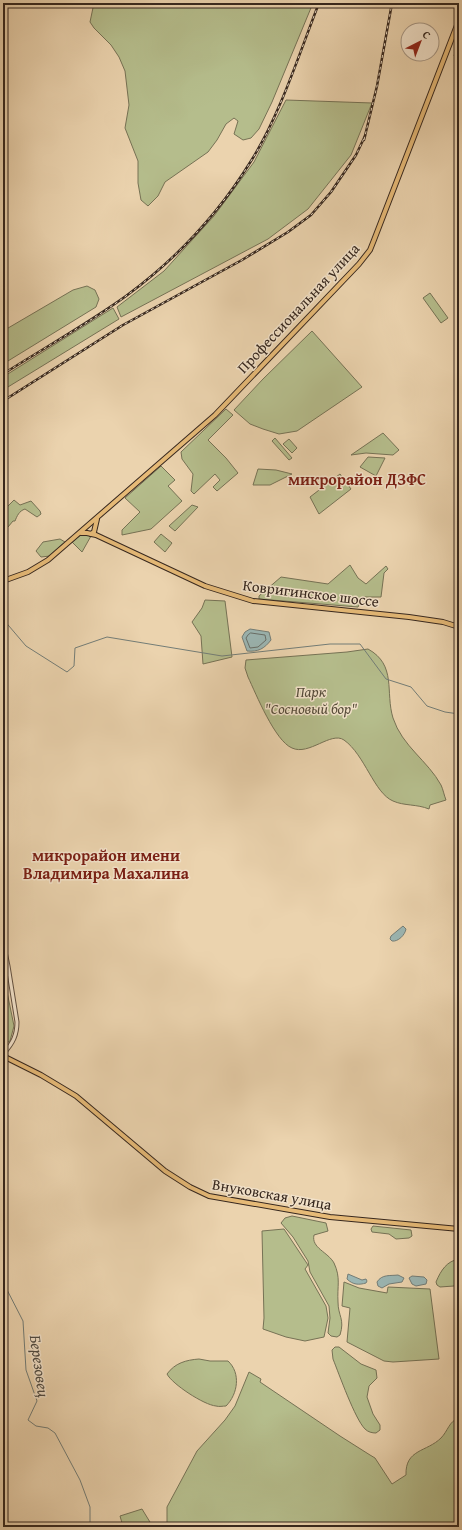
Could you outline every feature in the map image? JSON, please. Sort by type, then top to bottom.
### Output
[{"type":"main road","name":"Профессиональная улица","points":[[88,531],[89,524],[99,517],[215,415],[364,258],[380,227],[459,20]]},
{"type":"main road","name":"Профессиональная улица","points":[[3,581],[34,569],[48,560],[79,534],[94,529],[99,517]]},
{"type":"main road","points":[[89,524],[92,525],[94,529]]},
{"type":"main road","name":"Ковригинское шоссе","points":[[94,529],[95,533],[100,537]]},
{"type":"main road","name":"Ковригинское шоссе","points":[[88,531],[205,586],[253,601],[408,617],[443,622],[459,627]]},
{"type":"main road","name":"Внуковская улица","points":[[4,1055],[76,1096],[165,1171],[190,1187],[208,1196],[330,1217],[459,1229]]},
{"type":"street","points":[[3,942],[17,1022],[15,1037],[4,1055]]},
{"type":"green space","points":[[94,3],[313,3],[272,102],[259,129],[251,138],[243,140],[234,134],[238,121],[234,118],[226,124],[208,152],[165,182],[158,196],[148,206],[141,200],[138,183],[138,161],[125,128],[129,105],[125,71],[119,57],[111,45],[90,22]]},
{"type":"green space","points":[[459,38],[459,60],[454,56]]},
{"type":"green space","points":[[286,100],[372,103],[351,155],[308,209],[268,239],[121,317],[117,307],[164,271],[214,216],[254,162]]},
{"type":"green space","points":[[87,286],[95,290],[99,299],[96,307],[3,364],[3,331],[73,290]]},
{"type":"green space","points":[[430,293],[448,318],[441,323],[423,298]]},
{"type":"green space","points":[[113,308],[119,319],[3,390],[3,377]]},
{"type":"green space","points":[[312,331],[362,387],[297,431],[279,434],[250,424],[234,410]]},
{"type":"green space","points":[[226,409],[233,415],[208,440],[226,458],[238,473],[217,491],[213,487],[220,480],[215,474],[194,494],[191,491],[193,474],[182,459],[181,452]]},
{"type":"green space","points":[[383,433],[399,450],[393,455],[366,453],[351,455]]},
{"type":"green space","points":[[275,438],[292,458],[289,460],[272,441]]},
{"type":"green space","points":[[289,439],[297,448],[292,453],[283,444]]},
{"type":"green space","points":[[368,457],[385,458],[376,476],[360,467]]},
{"type":"green space","points":[[161,466],[175,480],[168,486],[182,501],[151,529],[122,535],[122,530],[140,512],[125,498]]},
{"type":"green space","points":[[258,469],[276,470],[292,474],[270,485],[253,485]]},
{"type":"green space","points":[[340,474],[351,489],[319,514],[310,497]]},
{"type":"green space","points":[[14,500],[20,505],[31,501],[41,514],[37,517],[25,509],[20,512],[15,521],[13,521],[8,527],[4,520],[3,505],[6,508]]},
{"type":"green space","points":[[192,505],[198,507],[175,531],[169,526]]},
{"type":"green space","points":[[82,534],[91,536],[82,552],[72,542]]},
{"type":"green space","points":[[161,534],[172,543],[165,552],[154,542]]},
{"type":"green space","points":[[60,539],[65,542],[50,556],[41,557],[36,551],[43,542]]},
{"type":"green space","points":[[350,565],[358,578],[366,584],[386,566],[388,569],[384,573],[381,597],[363,597],[358,607],[259,599],[259,596],[281,577],[328,584]]},
{"type":"green space","points":[[205,600],[225,601],[232,657],[203,664],[201,636],[192,622],[202,608]]},
{"type":"green space","name":"Парк \"Сосновый бор\"","points":[[368,649],[377,655],[387,671],[391,708],[397,728],[402,737],[436,776],[442,787],[446,800],[430,805],[429,809],[420,806],[397,803],[386,797],[358,755],[344,740],[339,738],[333,739],[299,750],[286,744],[273,727],[261,705],[245,668],[246,660]]},
{"type":"green space","points":[[3,972],[14,1026],[10,1041],[3,1045]]},
{"type":"green space","points":[[292,1216],[326,1223],[328,1231],[314,1235],[314,1239],[317,1247],[331,1259],[336,1268],[338,1282],[338,1307],[342,1321],[340,1335],[337,1337],[331,1336],[328,1333],[330,1318],[329,1306],[310,1272],[308,1261],[293,1237],[281,1223],[285,1218]]},
{"type":"green space","points":[[373,1226],[411,1230],[412,1236],[409,1238],[396,1239],[389,1234],[372,1232],[371,1229]]},
{"type":"green space","points":[[284,1229],[308,1265],[305,1269],[326,1306],[328,1318],[324,1337],[305,1341],[286,1337],[263,1329],[262,1231]]},
{"type":"green space","points":[[459,1259],[458,1277],[454,1286],[440,1287],[437,1285],[436,1282],[445,1267],[451,1262]]},
{"type":"green space","points":[[344,1282],[359,1288],[387,1293],[388,1287],[430,1289],[439,1359],[393,1362],[384,1361],[347,1342],[350,1308],[342,1306]]},
{"type":"green space","points":[[335,1347],[339,1347],[361,1364],[376,1370],[377,1378],[369,1386],[367,1397],[373,1414],[380,1425],[380,1430],[376,1433],[365,1429],[352,1406],[333,1359],[332,1350]]},
{"type":"green space","points":[[199,1359],[210,1361],[228,1361],[235,1371],[235,1390],[226,1406],[211,1405],[204,1402],[175,1383],[167,1374],[170,1370],[181,1363]]},
{"type":"green space","points":[[249,1372],[261,1379],[260,1382],[375,1458],[392,1484],[406,1475],[409,1460],[413,1456],[435,1443],[441,1438],[453,1421],[459,1418],[459,1527],[164,1527],[167,1525],[167,1507],[197,1451],[225,1420],[235,1406]]},
{"type":"green space","points":[[142,1509],[153,1527],[112,1527],[122,1523],[120,1516]]},
{"type":"water","points":[[250,629],[269,632],[271,640],[266,646],[260,649],[247,651],[242,637],[245,632]]},
{"type":"water","points":[[403,926],[406,929],[403,936],[392,941],[390,939],[391,936]]},
{"type":"water","points":[[348,1274],[362,1280],[366,1279],[367,1281],[363,1284],[354,1283],[347,1279]]},
{"type":"water","points":[[398,1275],[404,1278],[402,1282],[389,1284],[382,1288],[378,1286],[377,1282],[379,1279],[386,1276]]},
{"type":"water","points":[[412,1276],[424,1277],[427,1280],[426,1284],[416,1286],[412,1284],[409,1278]]},
{"type":"waterway","points":[[3,619],[26,646],[67,672],[74,666],[75,648],[107,637],[222,656],[330,644],[360,644],[386,679],[411,687],[427,706],[445,712],[459,714]]},
{"type":"waterway","name":"Березовец","points":[[3,1282],[23,1321],[26,1370],[37,1401],[28,1420],[36,1426],[48,1428],[55,1433],[80,1480],[90,1507],[90,1527]]},
{"type":"railway","points":[[3,374],[81,326],[126,296],[162,267],[210,217],[225,199],[251,161],[271,124],[319,3]]},
{"type":"railway","points":[[364,140],[377,86],[392,3]]},
{"type":"railway","points":[[3,401],[123,325],[242,260],[288,232],[311,215],[331,192],[356,155],[365,136]]},
{"type":"district","name":"микрорайон ДЗФС","points":[[357,479]]},
{"type":"district","name":"микрорайон имени Владимира Махалина","points":[[106,864]]}]
